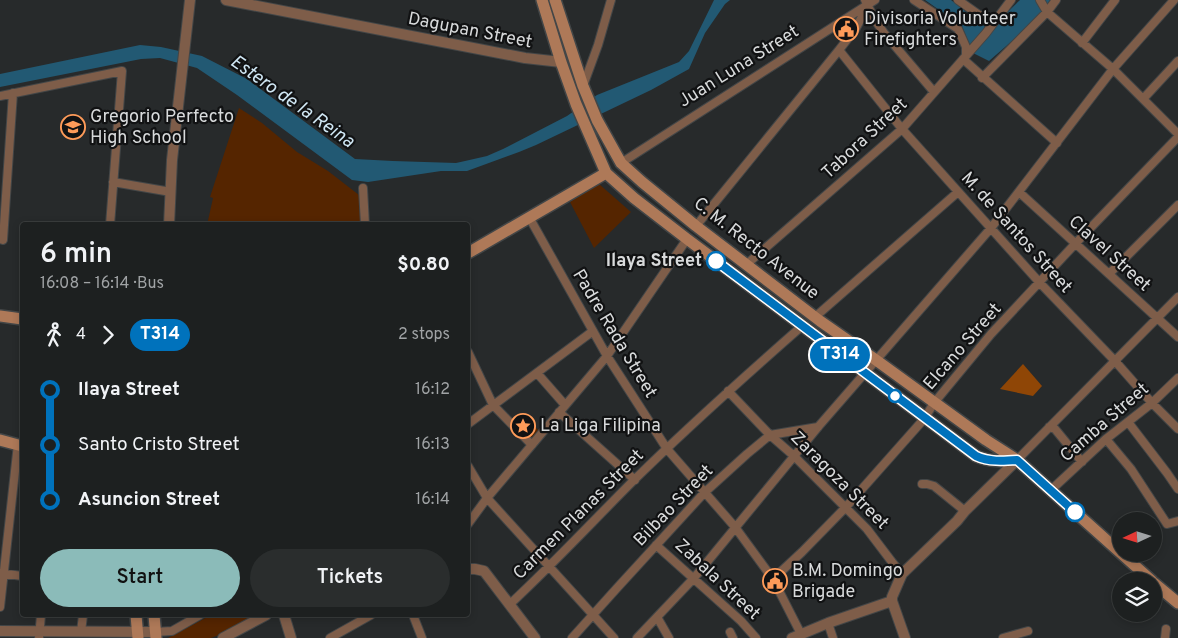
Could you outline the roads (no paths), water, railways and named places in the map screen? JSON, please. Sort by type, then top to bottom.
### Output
[{"type":"main road","name":"C. M. Recto Avenue","points":[[542,0],[576,104],[606,173],[634,198],[687,239],[976,456],[990,460],[1017,460]]},
{"type":"main road","name":"C. M. Recto Avenue","points":[[555,0],[583,86],[597,120],[621,163],[696,226],[814,317],[986,440],[1017,460],[1142,572]]},
{"type":"main road","points":[[470,252],[606,173]]},
{"type":"main road","points":[[0,316],[20,319]]},
{"type":"main road","points":[[0,440],[20,445]]},
{"type":"main road","points":[[976,456],[983,456],[988,452],[989,445],[986,440]]},
{"type":"main road","name":"C. M. Recto Avenue","points":[[1162,590],[1178,603]]},
{"type":"main road","points":[[136,617],[138,635]]},
{"type":"main road","points":[[154,617],[155,635]]},
{"type":"street","points":[[169,222],[172,160],[190,0]]},
{"type":"street","name":"Dagupan Street","points":[[226,0],[525,58],[561,62]]},
{"type":"street","points":[[583,86],[598,46],[611,0]]},
{"type":"street","name":"Juan Luna Street","points":[[621,163],[866,3],[875,0]]},
{"type":"street","points":[[914,0],[958,29],[966,47],[964,57],[982,78],[1057,143]]},
{"type":"street","points":[[958,0],[992,24]]},
{"type":"street","points":[[1040,0],[1046,10],[1113,69],[1178,136]]},
{"type":"street","points":[[982,78],[1056,0]]},
{"type":"street","points":[[1082,43],[1115,0]]},
{"type":"street","points":[[637,638],[694,578],[818,427],[991,228],[1113,69],[1174,0]]},
{"type":"street","name":"Tabora Street","points":[[747,264],[902,129],[986,33],[1009,1]]},
{"type":"street","points":[[696,226],[856,28],[866,3]]},
{"type":"street","points":[[866,3],[884,33],[934,92]]},
{"type":"street","name":"M. de Santos Street","points":[[839,50],[902,129],[958,192],[1040,283],[1178,429]]},
{"type":"street","points":[[1144,99],[1178,61]]},
{"type":"street","points":[[0,96],[122,71],[110,222]]},
{"type":"street","points":[[2,240],[13,93]]},
{"type":"street","name":"Elcano Street","points":[[773,579],[846,507],[924,418],[934,403],[991,334],[1178,136]]},
{"type":"street","points":[[113,182],[171,192]]},
{"type":"street","points":[[364,188],[366,222]]},
{"type":"street","points":[[814,317],[958,192]]},
{"type":"street","name":"Clavel Street","points":[[1019,192],[1178,337]]},
{"type":"street","points":[[1109,274],[1178,205]]},
{"type":"street","name":"Padre Rada Street","points":[[529,217],[607,356],[667,448],[735,527],[773,579],[797,636]]},
{"type":"street","points":[[470,521],[487,498],[607,356],[687,239]]},
{"type":"street","points":[[905,638],[892,602],[892,596],[902,574],[958,521],[965,511],[1178,298]]},
{"type":"street","name":"Carmen Planas Street","points":[[510,604],[550,567],[667,448],[802,326]]},
{"type":"street","points":[[470,423],[593,331]]},
{"type":"street","points":[[470,356],[494,405],[532,444]]},
{"type":"street","points":[[537,373],[565,405]]},
{"type":"street","name":"Camba Street","points":[[1052,490],[1106,439],[1152,403],[1178,378]]},
{"type":"street","name":"Zaragoza Street","points":[[728,391],[770,435],[794,456],[867,529],[902,574]]},
{"type":"street","points":[[559,412],[634,480]]},
{"type":"street","points":[[1128,422],[1178,489]]},
{"type":"street","points":[[770,435],[818,427]]},
{"type":"street","points":[[1049,428],[1055,429],[1082,462]]},
{"type":"street","name":"Bilbao Street","points":[[572,638],[704,493],[770,435]]},
{"type":"street","points":[[1106,439],[1131,469],[1167,524],[1178,521]]},
{"type":"street","points":[[0,607],[2,573],[20,445]]},
{"type":"street","points":[[470,469],[487,498],[614,638]]},
{"type":"street","points":[[922,484],[934,486],[965,511]]},
{"type":"street","name":"Zabala Street","points":[[656,545],[741,621],[756,638]]},
{"type":"street","points":[[470,569],[484,571],[535,638]]},
{"type":"street","points":[[2,573],[20,576]]},
{"type":"street","points":[[797,636],[828,623],[892,602]]},
{"type":"street","points":[[39,635],[41,617]]},
{"type":"street","points":[[81,632],[83,617]]},
{"type":"street","points":[[0,631],[39,635],[81,632],[155,635],[172,631],[196,617]]},
{"type":"street","points":[[223,638],[262,617]]},
{"type":"street","points":[[285,617],[291,638]]},
{"type":"street","points":[[330,638],[367,617]]},
{"type":"street","points":[[414,617],[422,638]]},
{"type":"street","points":[[657,617],[669,638]]},
{"type":"street","points":[[828,623],[834,638]]},
{"type":"street","points":[[1165,638],[1166,629]]},
{"type":"street","points":[[1003,638],[1028,631]]},
{"type":"water","points":[[714,0],[730,0],[725,4],[705,33],[689,69],[651,90],[536,145],[467,171],[441,171],[368,182],[352,180],[237,95],[197,68],[160,58],[141,59],[0,87],[0,74],[140,45],[161,47],[202,56],[247,79],[355,159],[456,163],[487,156],[503,149],[567,116],[597,95],[679,62],[689,51]]},
{"type":"water","points":[[925,0],[951,0],[989,30],[1020,0],[1050,0],[1037,19],[989,61],[973,53],[962,26]]},
{"type":"place","name":"Divisoria Volunteer Firefighters","points":[[846,29]]},
{"type":"place","name":"Gregorio Perfecto High School","points":[[73,127]]},
{"type":"place","name":"Ilaya Street","points":[[716,261]]},
{"type":"place","name":"La Liga Filipina","points":[[523,426]]},
{"type":"place","name":"B.M. Domingo Brigade","points":[[775,581]]},
{"type":"water label","name":"Estero de la Reina","points":[[292,102]]}]
